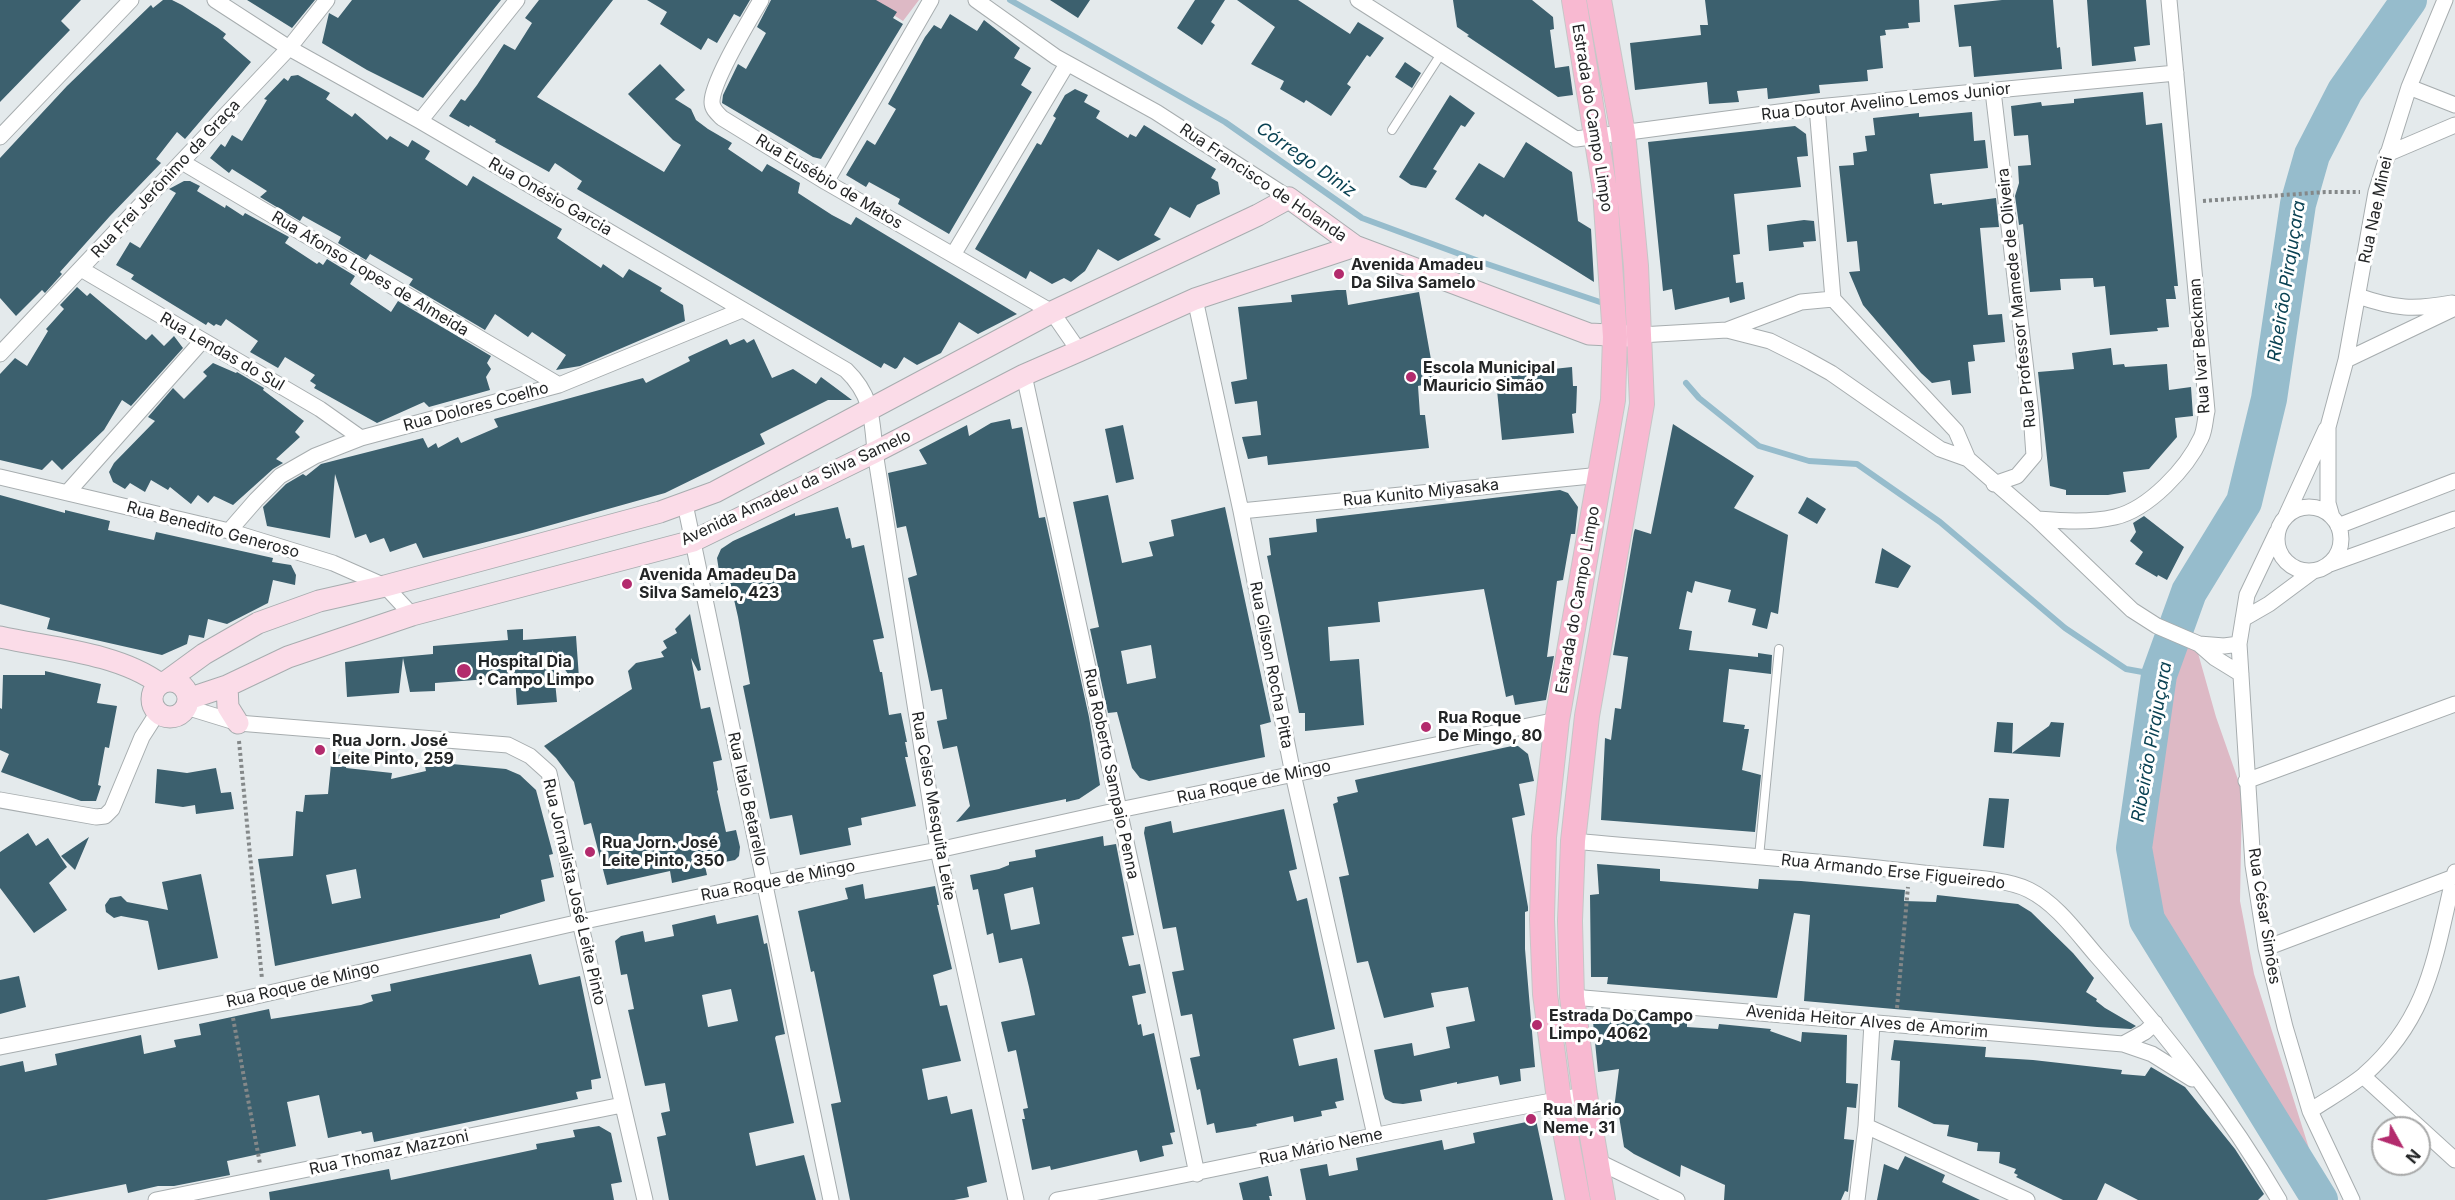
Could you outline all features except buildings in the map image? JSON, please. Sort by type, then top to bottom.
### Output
[{"type":"main road","name":"Estrada do Campo Limpo","points":[[1574,0],[1605,190],[1615,337],[1613,400],[1557,720],[1544,837],[1542,919],[1545,994],[1559,1099],[1578,1200]]},
{"type":"main road","name":"Estrada do Campo Limpo","points":[[1599,0],[1623,133],[1636,266],[1642,404],[1587,716],[1573,841],[1570,921],[1572,997],[1585,1095],[1604,1200]]},
{"type":"street","points":[[0,136],[131,0]]},
{"type":"street","name":"Rua Onésio Garcia","points":[[215,0],[289,48],[420,121],[846,369],[857,380],[871,409]]},
{"type":"street","name":"Rua Frei Jerônimo da Graça","points":[[0,354],[289,48],[327,0]]},
{"type":"street","points":[[420,121],[517,0]]},
{"type":"street","name":"Rua Eusébio de Matos","points":[[761,0],[727,63],[713,96],[712,105],[722,118],[826,182],[1052,312]]},
{"type":"street","points":[[826,182],[931,0]]},
{"type":"street","name":"Rua Francisco de Holanda","points":[[976,0],[1068,64],[1156,112],[1289,198],[1355,246],[1589,334],[1615,337],[1640,335]]},
{"type":"street","name":"Rua Ivar Beckman","points":[[2037,519],[2081,521],[2116,517],[2138,508],[2162,489],[2191,456],[2203,436],[2207,411],[2169,0]]},
{"type":"street","name":"Rua Nae Minei","points":[[2285,517],[2328,427],[2346,360],[2376,192],[2409,87],[2445,0]]},
{"type":"street","name":"Rua Doutor Avelino Lemos Junior","points":[[1362,1],[1576,139],[1817,107],[2176,73]]},
{"type":"street","points":[[953,255],[1068,64]]},
{"type":"street","points":[[2409,87],[2455,105]]},
{"type":"street","name":"Rua Professor Mamede de Oliveira","points":[[1994,91],[2034,456],[2017,476],[1994,484]]},
{"type":"street","points":[[1817,107],[1833,299],[1956,431],[1968,459],[1994,484],[2037,519],[2132,610],[2157,626],[2197,643],[2224,646],[2239,644]]},
{"type":"street","points":[[2387,154],[2455,125]]},
{"type":"street","name":"Rua Afonso Lopes de Almeida","points":[[182,162],[559,386]]},
{"type":"street","name":"Avenida Amadeu da Silva Samelo","points":[[163,682],[204,654],[258,623],[319,601],[385,586],[685,504],[715,492],[1052,312],[1258,215],[1289,198]]},
{"type":"street","name":"Avenida Amadeu da Silva Samelo","points":[[187,703],[288,657],[412,615],[693,541],[875,452],[1024,375],[1195,299],[1355,246]]},
{"type":"street","name":"Rua Lendas do Sul","points":[[81,269],[320,409],[361,438]]},
{"type":"street","points":[[2358,296],[2381,304],[2403,308],[2420,309],[2455,303]]},
{"type":"street","name":"Rua Gilson Rocha Pitta","points":[[1195,299],[1241,511],[1293,774],[1375,1135]]},
{"type":"street","points":[[1640,335],[1727,330],[1801,302],[1833,299]]},
{"type":"street","points":[[2346,360],[2455,308]]},
{"type":"street","name":"Rua Dolores Coelho","points":[[229,531],[280,476],[315,456],[361,438],[559,386],[742,310]]},
{"type":"street","points":[[1052,312],[1079,351]]},
{"type":"street","points":[[1727,330],[1770,341],[1804,357],[1831,373],[1940,449],[1968,459]]},
{"type":"street","points":[[67,493],[202,341]]},
{"type":"street","name":"Rua Roberto Sampaio Penna","points":[[1024,375],[1197,1174]]},
{"type":"street","name":"Rua Celso Mesquita Leite","points":[[871,409],[875,452],[938,850],[1016,1200]]},
{"type":"street","name":"Rua Nae Minei","points":[[2328,427],[2328,503],[2335,521]]},
{"type":"street","name":"Rua Kunito Miyasaka","points":[[1241,511],[1601,475]]},
{"type":"street","name":"Rua Benedito Generoso","points":[[0,477],[229,531],[333,563],[385,586],[412,615]]},
{"type":"street","points":[[2335,521],[2455,481]]},
{"type":"street","name":"Rua Italo Betarello","points":[[685,504],[831,1200]]},
{"type":"street","points":[[2330,564],[2337,556],[2340,547],[2341,537],[2335,521],[2324,510],[2303,507],[2285,517],[2277,532],[2276,542],[2284,561],[2301,571],[2312,572],[2455,519]]},
{"type":"street","name":"Rua César Simões","points":[[2277,532],[2247,595],[2239,644],[2253,865],[2265,948],[2285,1027],[2310,1111],[2352,1200]]},
{"type":"street","points":[[2243,619],[2269,604],[2312,572]]},
{"type":"street","points":[[0,637],[119,662],[163,682],[175,681],[182,685],[187,692],[187,703],[173,716],[158,712]]},
{"type":"street","points":[[2197,643],[2215,658],[2241,674]]},
{"type":"street","points":[[158,712],[152,698],[154,690],[163,682]]},
{"type":"street","points":[[227,686],[228,707],[238,723]]},
{"type":"street","name":"Rua Jornalista José Leite Pinto","points":[[187,703],[238,723],[508,745],[531,756],[549,773],[580,922],[645,1200]]},
{"type":"street","points":[[2246,781],[2455,704]]},
{"type":"street","points":[[0,800],[96,817],[105,816],[112,809],[142,737],[158,712]]},
{"type":"street","name":"Rua Roque de Mingo","points":[[0,1047],[263,995],[580,922],[765,883],[938,850],[1119,810],[1557,720]]},
{"type":"street","name":"Rua Armando Erse Figueiredo","points":[[1573,841],[1910,872],[2004,883],[2029,889],[2052,905],[2155,1023],[2210,1095]]},
{"type":"street","points":[[2265,948],[2454,874]]},
{"type":"street","points":[[2310,1111],[2363,1076],[2392,1047],[2422,1000],[2454,874]]},
{"type":"street","name":"Avenida Heitor Alves de Amorim","points":[[1572,997],[2122,1044],[2152,1054],[2175,1067],[2210,1095]]},
{"type":"street","points":[[1857,1200],[1866,1126],[1872,1023]]},
{"type":"street","points":[[2122,1044],[2145,1032],[2155,1023]]},
{"type":"street","points":[[2363,1076],[2455,1160]]},
{"type":"street","name":"Rua Mário Neme","points":[[1057,1200],[1197,1174],[1375,1135],[1585,1095]]},
{"type":"street","points":[[2210,1095],[2256,1161],[2279,1200]]},
{"type":"street","name":"Rua Thomaz Mazzoni","points":[[156,1200],[622,1105]]},
{"type":"street","points":[[1866,1126],[2027,1200]]},
{"type":"street","points":[[1597,1161],[1677,1200]]},
{"type":"lane","points":[[1392,130],[1441,54]]},
{"type":"lane","points":[[1759,858],[1779,649]]},
{"type":"path","points":[[2188,203],[2325,192],[2376,192]]},
{"type":"path","points":[[238,723],[263,995]]},
{"type":"path","points":[[1895,1024],[1910,872]]},
{"type":"path","points":[[230,1002],[263,1179]]},
{"type":"shaded area","points":[[870,0],[919,0],[903,21]]},
{"type":"shaded area","points":[[2170,645],[2196,646],[2216,717],[2242,791],[2240,901],[2254,974],[2313,1161],[2210,1021],[2157,908],[2138,815],[2164,697]]},
{"type":"waterway","name":"Córrego Diniz","points":[[1010,0],[1225,122],[1362,218],[1484,263],[1603,303]]},
{"type":"waterway","name":"Ribeirão Pirajuçara","points":[[2320,1200],[2147,920],[2134,848],[2159,675],[2189,592],[2244,502],[2269,399],[2298,204],[2312,155],[2345,91],[2409,0]]},
{"type":"waterway","points":[[1686,383],[1699,398],[1759,446],[1809,461],[1857,464],[1940,522],[2065,628],[2126,669],[2159,675]]},
{"type":"place","name":"Avenida Amadeu Da Silva Samelo","points":[[1339,274]]},
{"type":"place","name":"Escola Municipal Mauricio Simão","points":[[1411,377]]},
{"type":"place","name":"Avenida Amadeu Da Silva Samelo, 423","points":[[627,584]]},
{"type":"place","name":"Hospital Dia : Campo Limpo","points":[[464,671]]},
{"type":"place","name":"Rua Roque De Mingo, 80","points":[[1426,727]]},
{"type":"place","name":"Rua Jorn. José Leite Pinto, 259","points":[[320,750]]},
{"type":"place","name":"Rua Jorn. José Leite Pinto, 350","points":[[590,852]]},
{"type":"place","name":"Estrada Do Campo Limpo, 4062","points":[[1537,1025]]},
{"type":"place","name":"Rua Mário Neme, 31","points":[[1531,1119]]}]
